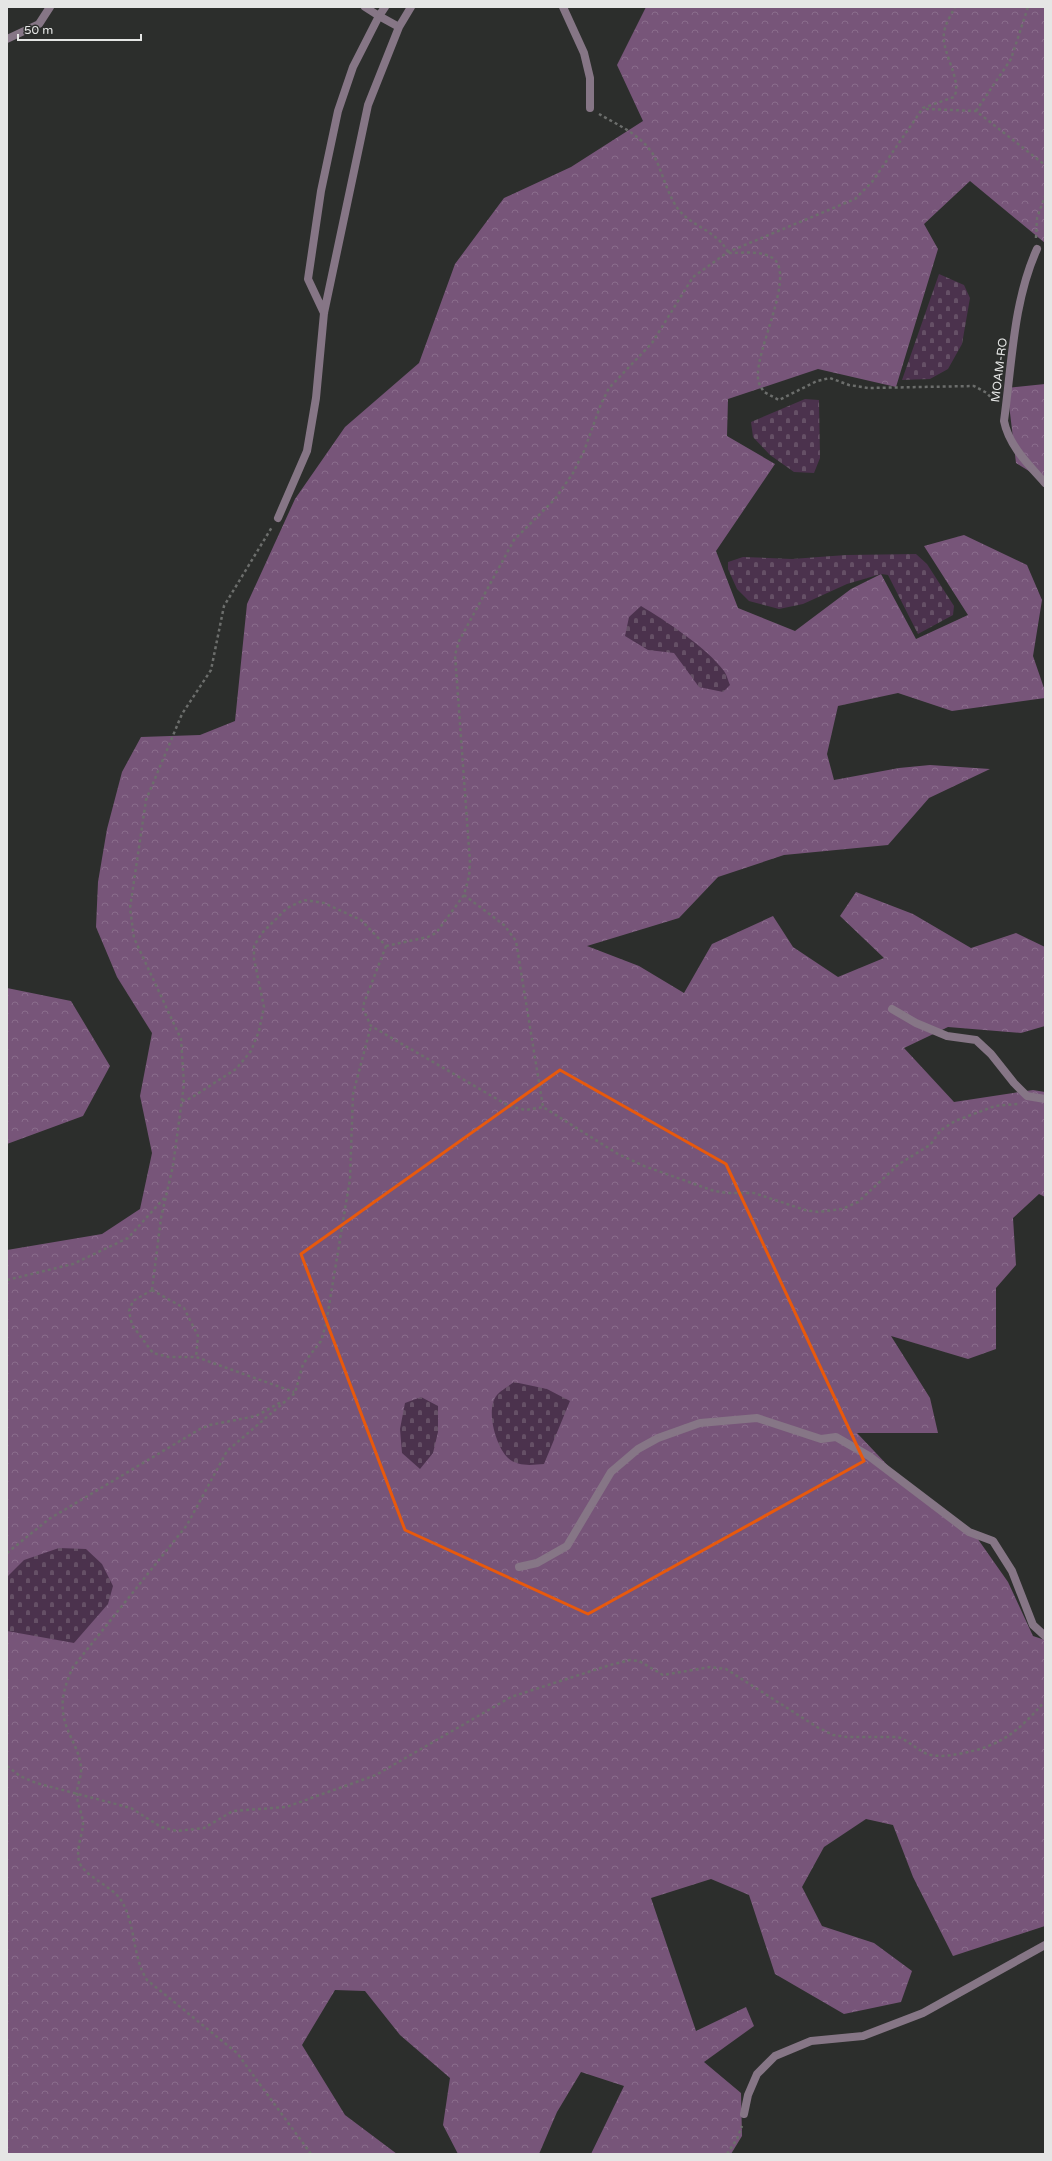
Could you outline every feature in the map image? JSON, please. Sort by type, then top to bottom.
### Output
[{"type":"street","points":[[7,39],[39,24],[50,7]]},
{"type":"street","points":[[365,7],[398,27]]},
{"type":"street","points":[[324,312],[308,279],[321,191],[338,111],[352,66],[385,7]]},
{"type":"street","points":[[278,518],[307,451],[316,398],[324,312],[368,105],[398,27],[411,7]]},
{"type":"street","points":[[563,7],[584,53],[590,78],[590,108]]},
{"type":"street","name":"MOAM-RO","points":[[1036,249],[1026,274],[1017,322],[1004,421],[1007,435],[1023,459],[1045,483]]},
{"type":"street","points":[[892,1010],[916,1023],[947,1036],[976,1040],[991,1054],[1014,1083],[1027,1096],[1045,1099]]},
{"type":"street","points":[[519,1567],[537,1563],[567,1546],[611,1472],[638,1449],[658,1438],[700,1423],[757,1418],[821,1439],[836,1437],[869,1456],[969,1532],[993,1541],[1012,1571],[1033,1625],[1045,1636]]},
{"type":"street","points":[[744,2114],[748,2094],[757,2074],[775,2056],[811,2041],[863,2036],[923,2013],[1045,1945]]},
{"type":"path","points":[[386,946],[436,933],[464,896],[469,876],[470,862],[455,655],[459,641],[514,540],[555,499],[573,473],[584,451],[601,404],[609,388],[652,343],[693,277],[728,252],[855,199],[872,182],[923,108],[948,100],[956,95],[956,83],[945,47],[944,33],[955,7]]},
{"type":"path","points":[[976,111],[1011,59],[1028,7]]},
{"type":"path","points":[[590,108],[646,144],[654,156],[678,208],[688,218],[716,237],[728,252],[764,255],[773,259],[780,268],[780,284],[760,359],[757,376],[764,392],[779,400],[817,381],[830,378],[849,386],[868,388],[974,386],[987,392],[1004,421]]},
{"type":"path","points":[[923,108],[976,111],[1045,165]]},
{"type":"path","points":[[1036,249],[1035,230],[1045,196]]},
{"type":"path","points":[[152,1290],[161,1218],[173,1166],[184,1084],[181,1039],[134,938],[130,908],[146,800],[182,714],[211,670],[224,606],[278,518]]},
{"type":"path","points":[[464,896],[504,925],[516,941],[543,1107]]},
{"type":"path","points":[[182,1102],[191,1098],[236,1069],[251,1051],[259,1031],[264,1007],[254,959],[254,946],[262,933],[287,908],[304,900],[324,903],[361,920],[386,946]]},
{"type":"path","points":[[386,946],[364,1003],[363,1009],[371,1026],[509,1106],[525,1110],[543,1107],[618,1154],[644,1166],[714,1191],[754,1193],[805,1210],[818,1212],[842,1209],[858,1202],[899,1164],[930,1145],[941,1130],[955,1121],[995,1106],[1021,1104]]},
{"type":"path","points":[[311,2154],[237,2053],[160,1992],[143,1975],[122,1901],[113,1891],[85,1869],[80,1862],[79,1854],[83,1824],[76,1794],[81,1780],[81,1767],[65,1723],[62,1710],[66,1686],[73,1667],[187,1525],[227,1451],[295,1393],[303,1364],[321,1341],[326,1324],[350,1179],[353,1094],[371,1026]]},
{"type":"path","points":[[7,1280],[73,1264],[128,1238],[166,1196]]},
{"type":"path","points":[[152,1290],[138,1297],[130,1305],[130,1318],[135,1331],[148,1349],[157,1355],[196,1357],[295,1393]]},
{"type":"path","points":[[152,1290],[184,1308],[198,1336],[196,1357]]},
{"type":"path","points":[[7,1553],[49,1519],[200,1429],[217,1423],[256,1416],[295,1393]]},
{"type":"path","points":[[7,1766],[20,1776],[31,1780],[76,1794],[131,1808],[168,1829],[191,1830],[204,1828],[233,1811],[286,1807],[353,1784],[376,1775],[511,1697],[610,1664],[630,1660],[639,1661],[663,1675],[710,1667],[726,1669],[817,1727],[833,1735],[898,1737],[907,1740],[926,1753],[935,1756],[976,1751],[995,1744],[1016,1731],[1045,1701]]},
{"type":"path","points":[[726,2154],[737,2139],[744,2114]]},
{"type":"highlighted area","points":[[560,1070],[726,1164],[864,1461],[588,1614],[405,1530],[301,1254]]},
{"type":"green space","points":[[646,7],[1045,7],[1045,243],[970,181],[924,224],[938,249],[896,387],[818,369],[728,399],[727,436],[775,464],[716,551],[738,608],[795,631],[851,589],[881,574],[916,639],[968,615],[924,546],[964,535],[1027,565],[1042,600],[1033,656],[1045,691],[1045,698],[952,711],[898,693],[838,706],[827,754],[834,780],[899,768],[930,765],[990,769],[929,798],[888,845],[784,855],[718,877],[679,918],[587,946],[639,966],[684,993],[712,944],[773,916],[793,947],[838,977],[884,958],[840,916],[856,892],[913,914],[971,948],[1016,933],[1045,947],[1045,1026],[1021,1033],[948,1027],[904,1048],[954,1102],[1033,1090],[1045,1092],[1045,1197],[1039,1194],[1013,1218],[1016,1265],[996,1288],[996,1349],[968,1359],[891,1336],[930,1398],[938,1433],[857,1433],[911,1490],[975,1535],[1008,1582],[1033,1636],[1045,1640],[1045,1926],[953,1956],[913,1877],[893,1825],[866,1819],[824,1847],[802,1887],[822,1926],[874,1943],[912,1971],[901,2002],[844,2014],[775,1974],[749,1895],[711,1879],[651,1898],[696,2031],[746,2007],[754,2026],[704,2062],[741,2093],[742,2136],[731,2154],[591,2154],[624,2086],[581,2072],[557,2112],[539,2154],[458,2154],[443,2125],[450,2078],[400,2035],[365,1991],[335,1990],[302,2045],[345,2115],[397,2154],[7,2154],[7,1250],[102,1234],[140,1209],[152,1153],[140,1096],[152,1033],[117,977],[96,927],[98,882],[107,829],[122,772],[141,737],[200,735],[235,721],[247,604],[295,499],[345,427],[419,363],[455,264],[504,198],[571,167],[643,121],[617,65]]},
{"type":"green space","points":[[939,274],[964,285],[970,298],[962,344],[948,369],[930,379],[902,380]]},
{"type":"green space","points":[[1045,384],[1045,481],[1016,463],[1007,388]]},
{"type":"green space","points":[[805,399],[819,400],[820,458],[814,473],[794,472],[770,455],[753,437],[751,422]]},
{"type":"green space","points":[[916,554],[927,564],[954,606],[953,615],[918,634],[888,575],[881,574],[847,584],[803,604],[779,609],[749,601],[737,589],[728,569],[728,562],[743,557],[792,559],[846,555]]},
{"type":"green space","points":[[641,606],[674,627],[707,653],[724,671],[730,685],[723,692],[699,687],[674,653],[648,650],[625,636],[629,617]]},
{"type":"green space","points":[[7,988],[71,1001],[110,1066],[83,1116],[7,1144]]},
{"type":"green space","points":[[514,1382],[547,1389],[570,1401],[544,1464],[525,1465],[512,1461],[504,1453],[496,1437],[492,1418],[494,1401],[499,1393]]},
{"type":"green space","points":[[421,1397],[438,1406],[438,1432],[433,1453],[420,1469],[402,1453],[400,1429],[405,1403]]},
{"type":"green space","points":[[59,1548],[86,1549],[102,1564],[113,1586],[108,1604],[74,1643],[7,1631],[7,1577],[24,1560]]}]
